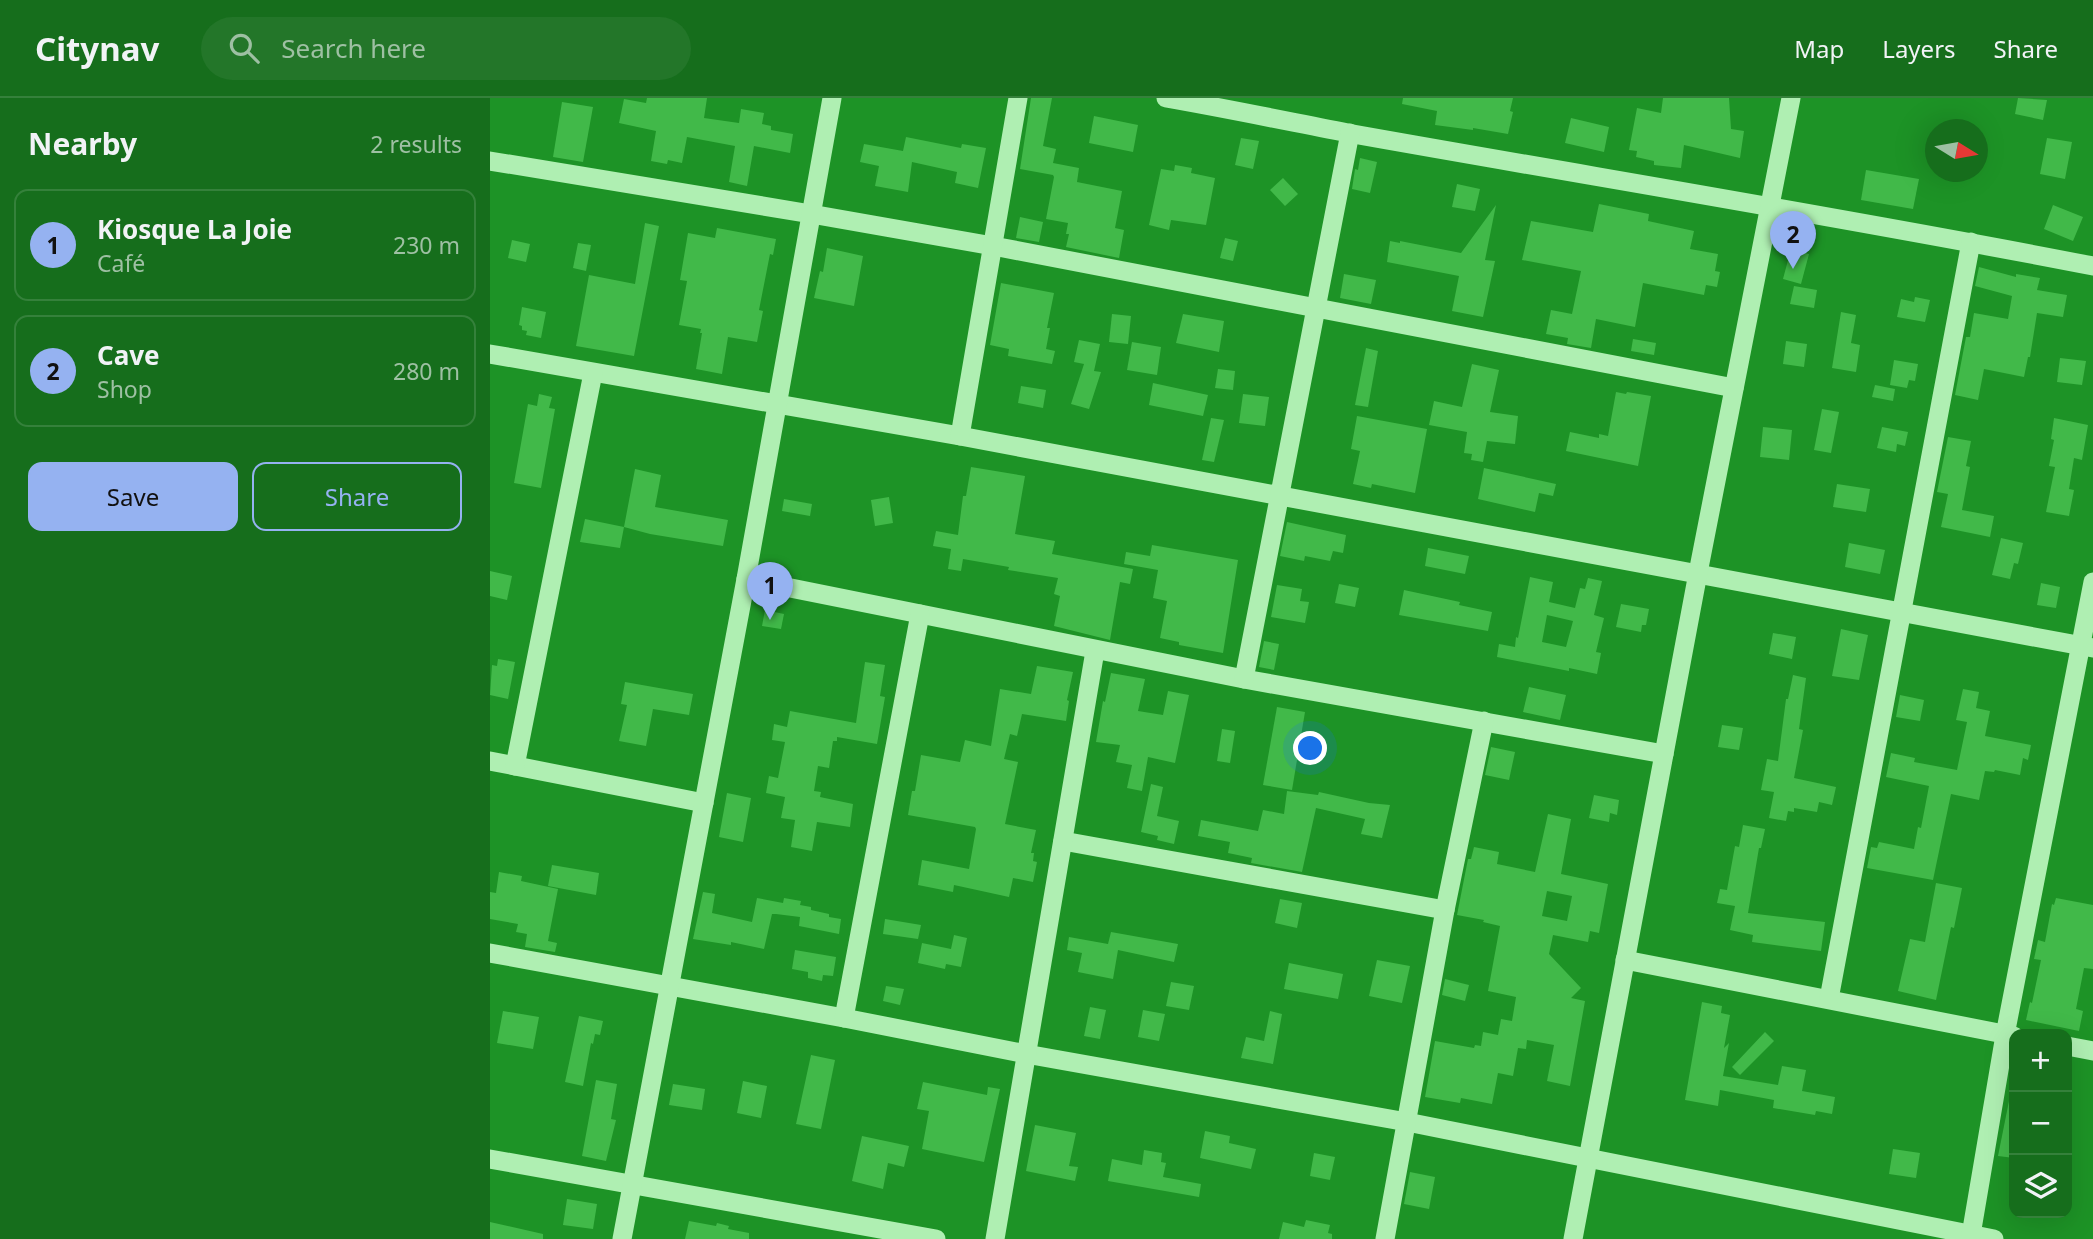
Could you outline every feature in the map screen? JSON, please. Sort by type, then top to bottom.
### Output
[{"type":"street","points":[[622,1239],[746,579],[832,98]]},
{"type":"street","points":[[960,436],[1018,98]]},
{"type":"street","points":[[1166,98],[1269,107],[1350,133],[1769,205],[2093,266]]},
{"type":"street","points":[[1573,1239],[1698,573],[1791,98]]},
{"type":"street","points":[[1244,679],[1350,133]]},
{"type":"street","points":[[490,161],[993,246],[1734,388]]},
{"type":"street","points":[[1829,999],[1971,242]]},
{"type":"street","points":[[490,354],[960,436],[2087,647]]},
{"type":"street","points":[[515,766],[593,373]]},
{"type":"street","points":[[746,579],[1095,651],[1664,754]]},
{"type":"street","points":[[2011,1029],[2087,647],[2093,582]]},
{"type":"street","points":[[844,1017],[920,614]]},
{"type":"street","points":[[995,1239],[1095,651]]},
{"type":"street","points":[[1385,1239],[1445,910],[1484,721]]},
{"type":"street","points":[[490,761],[704,803]]},
{"type":"street","points":[[1063,841],[1445,910]]},
{"type":"street","points":[[490,953],[1407,1122],[1994,1239]]},
{"type":"street","points":[[1625,960],[2009,1036]]},
{"type":"street","points":[[1971,1235],[2009,1041]]},
{"type":"street","points":[[2072,1047],[2093,1051]]},
{"type":"street","points":[[490,1159],[936,1239]]},
{"type":"building","points":[[647,98],[707,98],[704,118],[739,123],[741,109],[764,113],[762,124],[771,126],[771,130],[793,134],[790,153],[754,146],[747,186],[729,182],[735,146],[687,137],[682,163],[651,161],[656,131],[619,123],[624,99],[646,103]]},
{"type":"building","points":[[1031,98],[1052,98],[1043,146],[1056,149],[1053,163],[1079,168],[1077,182],[1122,191],[1115,228],[1124,230],[1119,258],[1066,247],[1068,223],[1046,219],[1053,175],[1020,169]]},
{"type":"building","points":[[1403,98],[1513,98],[1508,134],[1435,125],[1437,111],[1402,104]]},
{"type":"building","points":[[1663,98],[1729,98],[1731,129],[1744,131],[1740,158],[1684,145],[1681,168],[1654,165],[1654,161],[1636,157],[1637,151],[1629,150],[1637,108],[1661,113]]},
{"type":"building","points":[[2018,98],[2047,100],[2043,120],[2015,114]]},
{"type":"building","points":[[562,102],[593,107],[583,162],[553,157]]},
{"type":"building","points":[[1094,116],[1138,125],[1133,152],[1089,143]]},
{"type":"building","points":[[1571,118],[1609,127],[1604,152],[1565,143]]},
{"type":"building","points":[[906,137],[961,148],[962,144],[986,148],[978,188],[955,183],[957,172],[912,162],[908,192],[875,186],[879,166],[860,162],[864,144],[903,151]]},
{"type":"building","points":[[1241,138],[1259,141],[1253,169],[1235,165]]},
{"type":"building","points":[[2047,138],[2072,142],[2065,179],[2040,174]]},
{"type":"building","points":[[1360,158],[1377,162],[1370,193],[1352,189]]},
{"type":"building","points":[[1175,165],[1192,168],[1191,173],[1215,178],[1206,225],[1171,220],[1169,230],[1149,225],[1161,169],[1174,171]]},
{"type":"building","points":[[1866,170],[1919,179],[1913,209],[1861,200]]},
{"type":"building","points":[[1283,178],[1298,194],[1285,206],[1270,190]]},
{"type":"building","points":[[1457,184],[1480,189],[1475,211],[1452,207]]},
{"type":"building","points":[[1599,204],[1649,214],[1648,221],[1694,231],[1690,249],[1718,254],[1715,271],[1720,272],[1717,287],[1706,285],[1704,295],[1643,283],[1635,327],[1596,319],[1591,348],[1567,344],[1568,338],[1546,334],[1551,310],[1572,314],[1581,271],[1522,260],[1531,221],[1593,232]]},
{"type":"building","points":[[1496,205],[1485,260],[1495,261],[1483,317],[1452,311],[1459,276],[1387,262],[1390,241],[1461,253]]},
{"type":"building","points":[[2053,205],[2083,217],[2073,241],[2044,229]]},
{"type":"building","points":[[1020,217],[1043,222],[1039,242],[1016,238]]},
{"type":"building","points":[[645,223],[659,226],[634,356],[576,346],[589,275],[635,284]]},
{"type":"building","points":[[717,228],[776,239],[773,255],[770,254],[759,310],[763,311],[757,342],[728,337],[722,374],[696,369],[701,329],[679,325],[687,281],[680,280],[688,233],[715,238]]},
{"type":"building","points":[[1225,238],[1238,241],[1233,261],[1220,258]]},
{"type":"building","points":[[512,240],[530,244],[526,262],[508,258]]},
{"type":"building","points":[[578,243],[591,245],[586,271],[573,268]]},
{"type":"building","points":[[827,248],[863,256],[854,306],[814,298],[820,271],[823,272]]},
{"type":"building","points":[[1791,249],[1809,254],[1801,284],[1783,279]]},
{"type":"building","points":[[1979,267],[2016,277],[2016,274],[2040,278],[2037,290],[2067,295],[2063,317],[2037,313],[2024,377],[1984,369],[1978,400],[1955,395],[1966,337],[1970,337],[1974,313],[2008,319],[2012,296],[1975,286]]},
{"type":"building","points":[[1344,274],[1376,280],[1371,304],[1340,298]]},
{"type":"building","points":[[1001,283],[1054,293],[1046,349],[1055,351],[1052,364],[1008,356],[1009,349],[990,345]]},
{"type":"building","points":[[1794,286],[1817,290],[1814,308],[1790,304]]},
{"type":"building","points":[[1915,297],[1930,300],[1925,322],[1897,317],[1901,299],[1914,302]]},
{"type":"building","points":[[522,307],[546,312],[541,338],[526,335],[527,331],[522,330],[519,325]]},
{"type":"building","points":[[1841,312],[1856,315],[1851,343],[1860,345],[1856,372],[1832,368]]},
{"type":"building","points":[[1112,314],[1131,316],[1128,344],[1109,342]]},
{"type":"building","points":[[1183,314],[1224,321],[1219,352],[1176,343]]},
{"type":"building","points":[[1633,339],[1656,343],[1654,355],[1631,351]]},
{"type":"building","points":[[1079,340],[1100,344],[1094,371],[1101,372],[1089,409],[1071,404],[1084,364],[1074,362]]},
{"type":"building","points":[[1786,341],[1807,344],[1804,367],[1783,364]]},
{"type":"building","points":[[1132,342],[1161,347],[1157,375],[1127,370]]},
{"type":"building","points":[[1366,348],[1378,351],[1368,407],[1355,405]]},
{"type":"building","points":[[2060,358],[2086,361],[2082,385],[2057,382]]},
{"type":"building","points":[[1894,360],[1918,364],[1915,381],[1909,380],[1907,388],[1890,385]]},
{"type":"building","points":[[1472,364],[1499,370],[1490,412],[1518,416],[1515,444],[1487,441],[1483,462],[1471,460],[1472,454],[1464,453],[1467,432],[1429,425],[1434,401],[1462,407]]},
{"type":"building","points":[[1218,369],[1235,371],[1233,390],[1215,388]]},
{"type":"building","points":[[1153,383],[1208,395],[1203,416],[1149,405]]},
{"type":"building","points":[[1875,385],[1895,389],[1893,401],[1872,397]]},
{"type":"building","points":[[1021,386],[1046,390],[1043,408],[1018,403]]},
{"type":"building","points":[[1616,392],[1651,396],[1638,466],[1566,451],[1570,432],[1599,438],[1599,434],[1608,436]]},
{"type":"building","points":[[539,394],[552,397],[549,408],[555,409],[541,488],[514,483],[528,404],[537,406]]},
{"type":"building","points":[[1243,394],[1269,397],[1265,426],[1239,423]]},
{"type":"building","points":[[1822,409],[1839,412],[1831,453],[1814,450]]},
{"type":"building","points":[[1357,416],[1427,429],[1415,493],[1372,484],[1371,488],[1353,484],[1360,451],[1351,449]]},
{"type":"building","points":[[1211,418],[1224,420],[1214,462],[1202,460]]},
{"type":"building","points":[[2054,418],[2088,425],[2082,460],[2074,458],[2069,489],[2074,490],[2069,516],[2046,512],[2055,467],[2049,466],[2054,440],[2051,439]]},
{"type":"building","points":[[1763,427],[1792,430],[1789,460],[1760,457]]},
{"type":"building","points":[[1882,427],[1908,432],[1905,446],[1897,444],[1896,452],[1877,448]]},
{"type":"building","points":[[1948,437],[1971,441],[1966,466],[1970,467],[1962,510],[1994,516],[1990,537],[1941,527],[1948,494],[1937,492]]},
{"type":"building","points":[[971,467],[1025,476],[1015,534],[1055,541],[1052,554],[1133,569],[1130,584],[1120,582],[1110,640],[1054,626],[1060,596],[1054,594],[1058,578],[963,559],[961,571],[948,569],[951,549],[933,546],[936,531],[958,535],[963,496],[966,496]]},
{"type":"building","points":[[1484,468],[1556,484],[1553,496],[1539,493],[1535,512],[1478,499]]},
{"type":"building","points":[[635,469],[661,475],[655,507],[728,520],[723,546],[624,527]]},
{"type":"building","points":[[1837,484],[1870,489],[1866,512],[1833,507]]},
{"type":"building","points":[[889,497],[893,523],[875,526],[871,500]]},
{"type":"building","points":[[784,499],[812,504],[810,516],[782,511]]},
{"type":"building","points":[[585,519],[624,527],[620,548],[580,542]]},
{"type":"building","points":[[1287,522],[1346,535],[1343,553],[1333,551],[1330,561],[1305,556],[1304,561],[1280,556]]},
{"type":"building","points":[[2001,538],[2023,543],[2018,564],[2014,563],[2010,579],[1992,575]]},
{"type":"building","points":[[1849,543],[1885,550],[1880,574],[1845,567]]},
{"type":"building","points":[[1152,545],[1238,560],[1223,653],[1179,645],[1179,642],[1160,638],[1167,601],[1153,598],[1158,570],[1124,564],[1126,552],[1150,556]]},
{"type":"building","points":[[1428,548],[1469,556],[1465,574],[1425,566]]},
{"type":"building","points":[[490,571],[512,576],[507,600],[490,596]]},
{"type":"building","points":[[1530,577],[1553,582],[1549,602],[1575,608],[1580,588],[1585,589],[1588,578],[1602,581],[1594,615],[1604,618],[1596,652],[1601,653],[1597,674],[1497,657],[1499,644],[1515,647],[1516,637],[1518,638]],"holes":[[[1547,615],[1573,621],[1566,647],[1542,642]]]},
{"type":"building","points":[[2041,583],[2060,587],[2056,608],[2037,605]]},
{"type":"building","points":[[1339,584],[1359,588],[1355,607],[1335,603]]},
{"type":"building","points":[[1277,585],[1302,589],[1300,601],[1309,602],[1305,623],[1271,617]]},
{"type":"building","points":[[1404,590],[1492,612],[1488,631],[1399,615]]},
{"type":"building","points":[[1621,604],[1649,609],[1646,625],[1642,625],[1641,632],[1616,627]]},
{"type":"building","points":[[765,610],[784,614],[781,629],[762,626]]},
{"type":"building","points":[[1841,629],[1868,635],[1859,680],[1832,676]]},
{"type":"building","points":[[1773,633],[1796,637],[1792,659],[1769,654]]},
{"type":"building","points":[[1264,641],[1279,644],[1274,670],[1259,667]]},
{"type":"building","points":[[498,659],[515,662],[508,699],[490,695],[492,665],[497,666]]},
{"type":"building","points":[[865,662],[885,665],[880,696],[885,697],[877,744],[837,737],[837,741],[833,741],[829,768],[818,766],[814,791],[821,792],[820,797],[853,804],[850,827],[817,822],[812,851],[791,847],[795,820],[781,818],[785,797],[766,793],[769,776],[778,778],[785,742],[772,740],[774,724],[787,727],[790,711],[856,723]]},
{"type":"building","points":[[1037,666],[1073,672],[1066,721],[1022,714],[1017,736],[1010,734],[1004,759],[1018,762],[1005,824],[1036,830],[1031,853],[1034,853],[1033,861],[1037,862],[1033,882],[1013,878],[1009,897],[954,885],[953,892],[918,885],[922,860],[969,869],[976,829],[908,815],[921,755],[960,762],[965,740],[991,746],[1000,689],[1031,694]]},
{"type":"building","points":[[1111,673],[1145,679],[1138,711],[1163,715],[1168,691],[1189,695],[1175,763],[1148,757],[1142,791],[1127,788],[1132,765],[1116,762],[1120,745],[1096,742]]},
{"type":"building","points":[[1793,675],[1806,678],[1799,729],[1803,730],[1794,778],[1836,787],[1832,805],[1819,802],[1817,812],[1794,808],[1794,812],[1788,811],[1786,821],[1769,818],[1774,792],[1761,790],[1767,759],[1778,761],[1786,699]]},
{"type":"building","points":[[625,682],[693,694],[689,715],[653,709],[646,746],[619,741],[627,705],[621,704]]},
{"type":"building","points":[[1529,687],[1566,695],[1560,720],[1523,712]]},
{"type":"building","points":[[1963,689],[1979,692],[1976,708],[1990,711],[1985,736],[2031,745],[2028,760],[2023,758],[2020,775],[1995,770],[1985,771],[1979,800],[1951,794],[1933,880],[1867,868],[1871,847],[1877,848],[1879,842],[1914,849],[1918,827],[1921,828],[1929,786],[1886,777],[1891,753],[1915,758],[1914,762],[1957,770],[1967,722],[1956,720]]},
{"type":"building","points":[[1900,695],[1924,700],[1920,721],[1896,717]]},
{"type":"building","points":[[1277,707],[1305,712],[1292,790],[1263,785]]},
{"type":"building","points":[[1722,725],[1743,728],[1739,750],[1718,747]]},
{"type":"building","points":[[1222,729],[1235,731],[1230,763],[1217,761]]},
{"type":"building","points":[[1491,747],[1515,752],[1509,780],[1485,775]]},
{"type":"building","points":[[1151,784],[1163,787],[1157,816],[1179,821],[1174,844],[1141,832]]},
{"type":"building","points":[[1287,791],[1318,795],[1319,792],[1390,805],[1382,838],[1361,834],[1365,819],[1316,808],[1302,872],[1251,863],[1252,858],[1228,853],[1230,842],[1198,836],[1201,820],[1258,831],[1263,810],[1284,814]]},
{"type":"building","points":[[727,793],[751,798],[743,842],[719,837]]},
{"type":"building","points":[[1594,795],[1619,800],[1617,815],[1610,813],[1609,822],[1589,818]]},
{"type":"building","points":[[1548,814],[1571,819],[1561,874],[1608,884],[1599,933],[1590,931],[1588,942],[1553,935],[1549,954],[1581,988],[1571,998],[1585,1001],[1570,1086],[1547,1081],[1554,1045],[1527,1040],[1526,1049],[1518,1048],[1513,1076],[1498,1073],[1492,1104],[1461,1098],[1460,1103],[1425,1097],[1435,1041],[1474,1048],[1475,1045],[1481,1046],[1483,1032],[1498,1035],[1501,1019],[1512,1021],[1516,997],[1488,991],[1500,926],[1457,915],[1468,859],[1471,859],[1474,847],[1499,852],[1497,864],[1535,872]],"holes":[[[1547,891],[1572,896],[1567,921],[1542,916]]]},
{"type":"building","points":[[1743,825],[1765,829],[1759,848],[1748,913],[1825,922],[1821,951],[1752,942],[1753,935],[1730,930],[1735,906],[1717,903],[1720,889],[1727,890],[1735,846],[1739,847]]},
{"type":"building","points":[[552,865],[599,873],[596,895],[548,886]]},
{"type":"building","points":[[499,872],[522,876],[521,881],[558,889],[548,941],[557,943],[555,952],[525,947],[527,934],[516,932],[518,924],[490,919],[490,892],[496,893]]},
{"type":"building","points":[[1936,883],[1962,888],[1936,1000],[1898,991],[1910,939],[1925,942]]},
{"type":"building","points":[[703,892],[715,894],[712,913],[752,922],[757,898],[783,903],[784,898],[801,901],[800,905],[811,907],[811,910],[841,919],[839,934],[799,926],[800,917],[772,914],[764,949],[731,942],[731,945],[693,939]]},
{"type":"building","points":[[2056,898],[2093,905],[2093,969],[2084,968],[2076,1009],[2083,1011],[2079,1031],[2026,1020],[2041,960],[2034,959],[2038,940],[2045,942],[2052,904],[2054,905]]},
{"type":"building","points":[[1280,899],[1302,903],[1297,928],[1275,923]]},
{"type":"building","points":[[885,919],[921,925],[918,939],[883,934]]},
{"type":"building","points":[[1111,932],[1178,944],[1174,962],[1118,950],[1113,979],[1078,972],[1082,953],[1067,950],[1069,937],[1108,944]]},
{"type":"building","points":[[954,935],[967,938],[961,967],[946,964],[945,969],[918,963],[922,943],[951,949]]},
{"type":"building","points":[[795,950],[836,957],[833,976],[823,975],[822,981],[808,978],[808,972],[792,969]]},
{"type":"building","points":[[1377,960],[1410,966],[1402,1003],[1369,996]]},
{"type":"building","points":[[1289,963],[1343,974],[1338,999],[1284,989]]},
{"type":"building","points":[[1445,979],[1469,985],[1465,1001],[1442,995]]},
{"type":"building","points":[[1171,982],[1194,986],[1189,1010],[1166,1006]]},
{"type":"building","points":[[886,986],[904,989],[900,1005],[883,1001]]},
{"type":"building","points":[[1702,1002],[1722,1006],[1721,1013],[1730,1015],[1724,1048],[1729,1043],[1723,1076],[1778,1085],[1782,1066],[1806,1070],[1802,1091],[1835,1097],[1832,1114],[1816,1111],[1815,1115],[1773,1108],[1774,1100],[1720,1090],[1718,1106],[1685,1100]]},
{"type":"building","points":[[1090,1007],[1106,1010],[1100,1039],[1084,1036]]},
{"type":"building","points":[[1143,1010],[1165,1014],[1159,1041],[1138,1037]]},
{"type":"building","points":[[503,1011],[539,1017],[533,1049],[497,1043]]},
{"type":"building","points":[[1270,1011],[1282,1014],[1273,1064],[1241,1058],[1246,1037],[1264,1041]]},
{"type":"building","points":[[579,1016],[603,1021],[600,1035],[595,1034],[593,1044],[591,1043],[583,1086],[565,1082]]},
{"type":"building","points":[[1765,1032],[1774,1041],[1740,1075],[1732,1067]]},
{"type":"building","points":[[811,1055],[835,1060],[821,1129],[796,1124]]},
{"type":"building","points":[[596,1080],[617,1084],[611,1119],[616,1120],[606,1161],[582,1156]]},
{"type":"building","points":[[743,1081],[767,1086],[761,1118],[737,1113]]},
{"type":"building","points":[[923,1082],[987,1095],[988,1087],[1000,1089],[984,1162],[922,1149],[929,1111],[917,1109]]},
{"type":"building","points":[[673,1084],[705,1089],[702,1110],[669,1105]]},
{"type":"building","points":[[2009,1101],[2009,1157],[1998,1156]]},
{"type":"building","points":[[1035,1125],[1076,1133],[1069,1166],[1078,1167],[1075,1181],[1026,1171]]},
{"type":"building","points":[[1205,1131],[1230,1136],[1229,1143],[1256,1149],[1251,1169],[1200,1158]]},
{"type":"building","points":[[862,1136],[909,1146],[904,1167],[888,1163],[883,1189],[852,1181]]},
{"type":"building","points":[[1893,1149],[1920,1153],[1916,1178],[1889,1174]]},
{"type":"building","points":[[1144,1150],[1162,1153],[1161,1162],[1166,1163],[1163,1177],[1201,1184],[1199,1197],[1108,1181],[1112,1159],[1142,1165]]},
{"type":"building","points":[[1314,1153],[1335,1157],[1330,1180],[1310,1176]]},
{"type":"building","points":[[1410,1172],[1435,1177],[1429,1209],[1404,1204]]},
{"type":"building","points":[[567,1199],[597,1204],[593,1229],[563,1225]]},
{"type":"building","points":[[1306,1220],[1330,1225],[1328,1233],[1332,1234],[1332,1239],[1279,1239],[1283,1222],[1304,1227]]},
{"type":"building","points":[[689,1221],[729,1226],[728,1229],[749,1233],[749,1239],[685,1239]]},
{"type":"building","points":[[490,1222],[543,1234],[543,1239],[490,1239]]},
{"type":"place","name":"Cave","points":[[1793,269]]},
{"type":"place","name":"Kiosque La Joie","points":[[770,620]]}]
